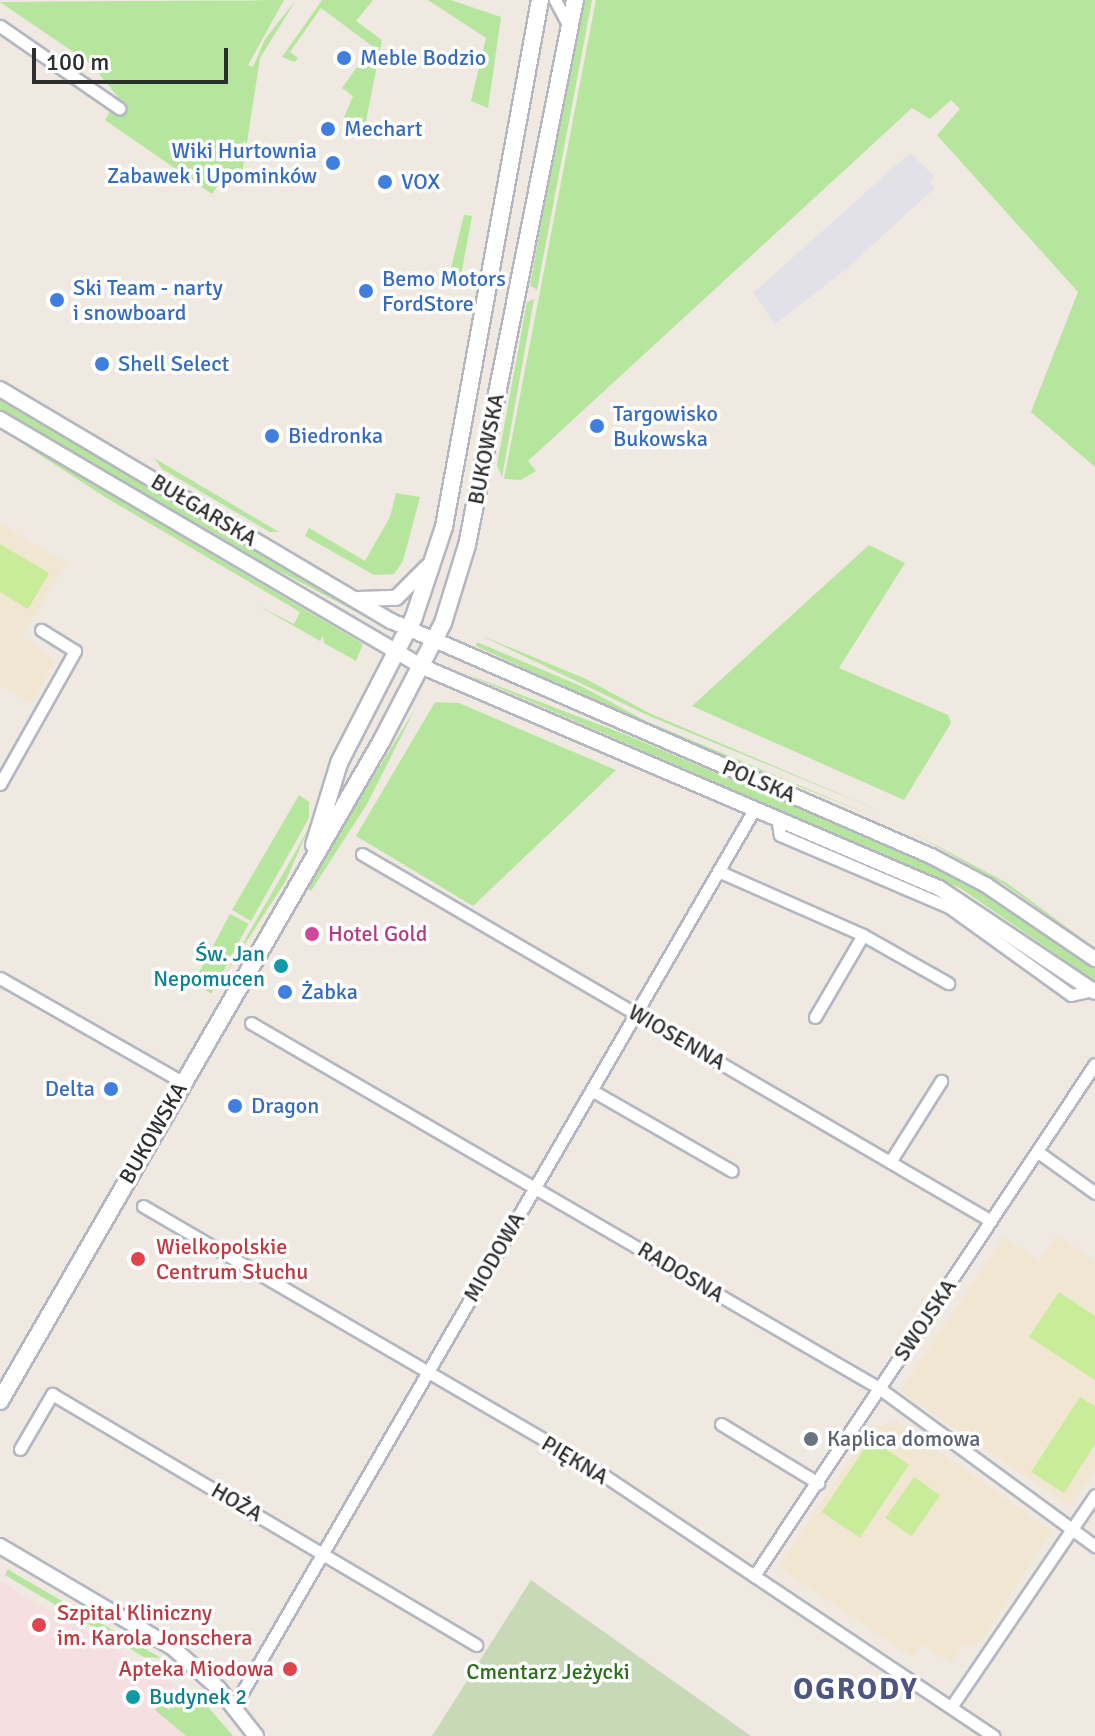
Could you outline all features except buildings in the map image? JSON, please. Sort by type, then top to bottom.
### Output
[{"type":"main road","name":"BUKOWSKA","points":[[307,865],[339,763],[408,630],[437,553],[540,0]]},
{"type":"main road","name":"BUKOWSKA","points":[[0,1401],[435,642],[467,545],[575,0]]},
{"type":"street","points":[[555,0],[570,28]]},
{"type":"street","points":[[0,26],[119,108]]},
{"type":"street","name":"BUŁGARSKA","points":[[0,389],[408,630]]},
{"type":"street","name":"BUŁGARSKA","points":[[0,419],[397,653]]},
{"type":"street","points":[[351,597],[396,598],[419,580],[437,553]]},
{"type":"street","points":[[0,784],[75,651],[41,630]]},
{"type":"street","name":"POLSKA","points":[[408,630],[931,856],[999,893],[1095,959]]},
{"type":"street","name":"POLSKA","points":[[397,653],[423,667],[777,817],[960,899],[1094,991]]},
{"type":"street","name":"MIODOWA","points":[[233,1708],[755,808]]},
{"type":"street","name":"WIOSENNA","points":[[362,854],[991,1221]]},
{"type":"street","points":[[718,871],[863,935],[948,983]]},
{"type":"street","points":[[815,1017],[863,935]]},
{"type":"street","points":[[0,978],[182,1082]]},
{"type":"street","name":"RADOSNA","points":[[251,1023],[879,1388],[1095,1546]]},
{"type":"street","name":"SWOJSKA","points":[[754,1576],[1095,1064]]},
{"type":"street","points":[[890,1162],[941,1081]]},
{"type":"street","points":[[593,1091],[732,1171]]},
{"type":"street","points":[[1038,1152],[1095,1193]]},
{"type":"street","name":"PIĘKNA","points":[[143,1206],[426,1374],[593,1468],[994,1736]]},
{"type":"street","name":"HOŻA","points":[[20,1449],[52,1394],[476,1645]]},
{"type":"street","points":[[721,1424],[818,1483]]},
{"type":"street","points":[[951,1707],[1095,1495]]},
{"type":"street","points":[[0,1546],[157,1636],[209,1678],[256,1736]]},
{"type":"shaded area","points":[[910,153],[935,177],[930,183],[935,188],[845,270],[775,324],[753,293]]},
{"type":"shaded area","points":[[0,524],[67,563],[22,636],[55,661],[31,703],[0,685]]},
{"type":"shaded area","points":[[1057,1235],[1095,1261],[1095,1469],[1070,1506],[900,1391],[1004,1237],[1039,1261]]},
{"type":"shaded area","points":[[897,1422],[1052,1531],[978,1645],[963,1646],[951,1663],[922,1644],[913,1658],[778,1567],[872,1427]]},
{"type":"shaded area","name":"Szpital Kliniczny im. Karola Jonschera","points":[[0,1581],[184,1690],[222,1736],[0,1736]]},
{"type":"green space","points":[[284,0],[248,65],[253,67],[265,39],[296,0],[260,58],[241,181],[222,179],[212,194],[105,120],[118,97],[91,64],[0,2]]},
{"type":"green space","points":[[322,0],[373,0],[356,21],[382,40],[364,131],[344,117],[353,96],[342,88],[372,46],[321,8],[290,52],[298,58],[295,62],[282,57]]},
{"type":"green space","points":[[428,0],[451,0],[501,17],[488,108],[471,101],[486,38]]},
{"type":"green space","points":[[582,0],[592,0],[537,290],[530,285]]},
{"type":"green space","points":[[596,0],[1095,0],[1095,467],[1031,412],[1078,292],[937,135],[960,109],[951,100],[930,119],[912,108],[528,461],[536,471],[521,480],[504,479]]},
{"type":"green space","points":[[464,215],[472,216],[459,286],[449,276]]},
{"type":"green space","points":[[534,299],[502,477],[497,465],[527,302]]},
{"type":"green space","points":[[0,400],[377,623],[210,534],[0,410]]},
{"type":"green space","points":[[0,429],[363,644],[356,661],[324,643],[323,636],[320,641],[257,605],[294,624],[300,612],[105,497]]},
{"type":"green space","points":[[154,458],[279,532],[270,532],[162,469]]},
{"type":"green space","points":[[396,493],[420,497],[403,561],[394,574],[374,575],[305,536],[309,528],[365,561],[390,517]]},
{"type":"green space","points":[[0,544],[49,573],[28,609],[0,592]]},
{"type":"green space","points":[[869,545],[905,563],[839,668],[948,715],[951,723],[904,800],[692,706]]},
{"type":"green space","points":[[480,635],[586,679],[649,713],[885,813],[647,715]]},
{"type":"green space","points":[[477,642],[583,687],[646,721],[877,818],[644,724],[476,646]]},
{"type":"green space","points":[[464,673],[629,736],[940,869],[993,898],[1095,969],[1095,981],[960,888]]},
{"type":"green space","points":[[435,702],[459,703],[616,770],[473,906],[356,836]]},
{"type":"green space","points":[[415,709],[367,804],[311,891],[306,886]]},
{"type":"green space","points":[[299,795],[309,802],[309,818],[251,921],[232,910]]},
{"type":"green space","points":[[314,817],[285,882],[223,978],[300,844]]},
{"type":"green space","points":[[911,832],[1007,883],[1095,948],[1005,885]]},
{"type":"green space","points":[[230,914],[249,924],[211,994],[193,984]]},
{"type":"green space","points":[[1059,1292],[1095,1316],[1095,1380],[1029,1337]]},
{"type":"green space","points":[[1080,1397],[1095,1406],[1095,1444],[1064,1493],[1031,1472]]},
{"type":"green space","points":[[871,1439],[909,1465],[860,1538],[822,1512]]},
{"type":"green space","points":[[914,1477],[940,1495],[912,1536],[885,1518]]},
{"type":"green space","points":[[8,1569],[161,1658],[144,1657],[5,1575]]},
{"type":"green space","name":"Cmentarz Jeżycki","points":[[531,1580],[549,1593],[751,1736],[432,1736]]},
{"type":"green space","points":[[192,1690],[233,1736],[186,1736],[155,1710],[160,1704],[169,1710],[181,1693]]},
{"type":"place","name":"Meble Bodzio","points":[[344,58]]},
{"type":"place","name":"Mechart","points":[[328,129]]},
{"type":"place","name":"Wiki Hurtownia Zabawek i Upominków","points":[[333,163]]},
{"type":"place","name":"VOX","points":[[385,182]]},
{"type":"place","name":"Bemo Motors FordStore","points":[[366,291]]},
{"type":"place","name":"Ski Team - narty i snowboard","points":[[57,300]]},
{"type":"place","name":"Shell Select","points":[[102,364]]},
{"type":"place","name":"Targowisko Bukowska","points":[[597,426]]},
{"type":"place","name":"Biedronka","points":[[272,436]]},
{"type":"place","name":"Hotel Gold","points":[[312,934]]},
{"type":"place","name":"Św. Jan Nepomucen","points":[[281,966]]},
{"type":"place","name":"Żabka","points":[[285,992]]},
{"type":"place","name":"Delta","points":[[111,1089]]},
{"type":"place","name":"Dragon","points":[[235,1106]]},
{"type":"place","name":"Wielkopolskie Centrum Słuchu","points":[[138,1259]]},
{"type":"place","name":"Kaplica domowa","points":[[811,1439]]},
{"type":"place","name":"Szpital Kliniczny im. Karola Jonschera","points":[[39,1625]]},
{"type":"place","name":"Apteka Miodowa","points":[[290,1669]]},
{"type":"place","name":"Budynek 2","points":[[133,1697]]},
{"type":"district","name":"OGRODY","points":[[856,1690]]}]
